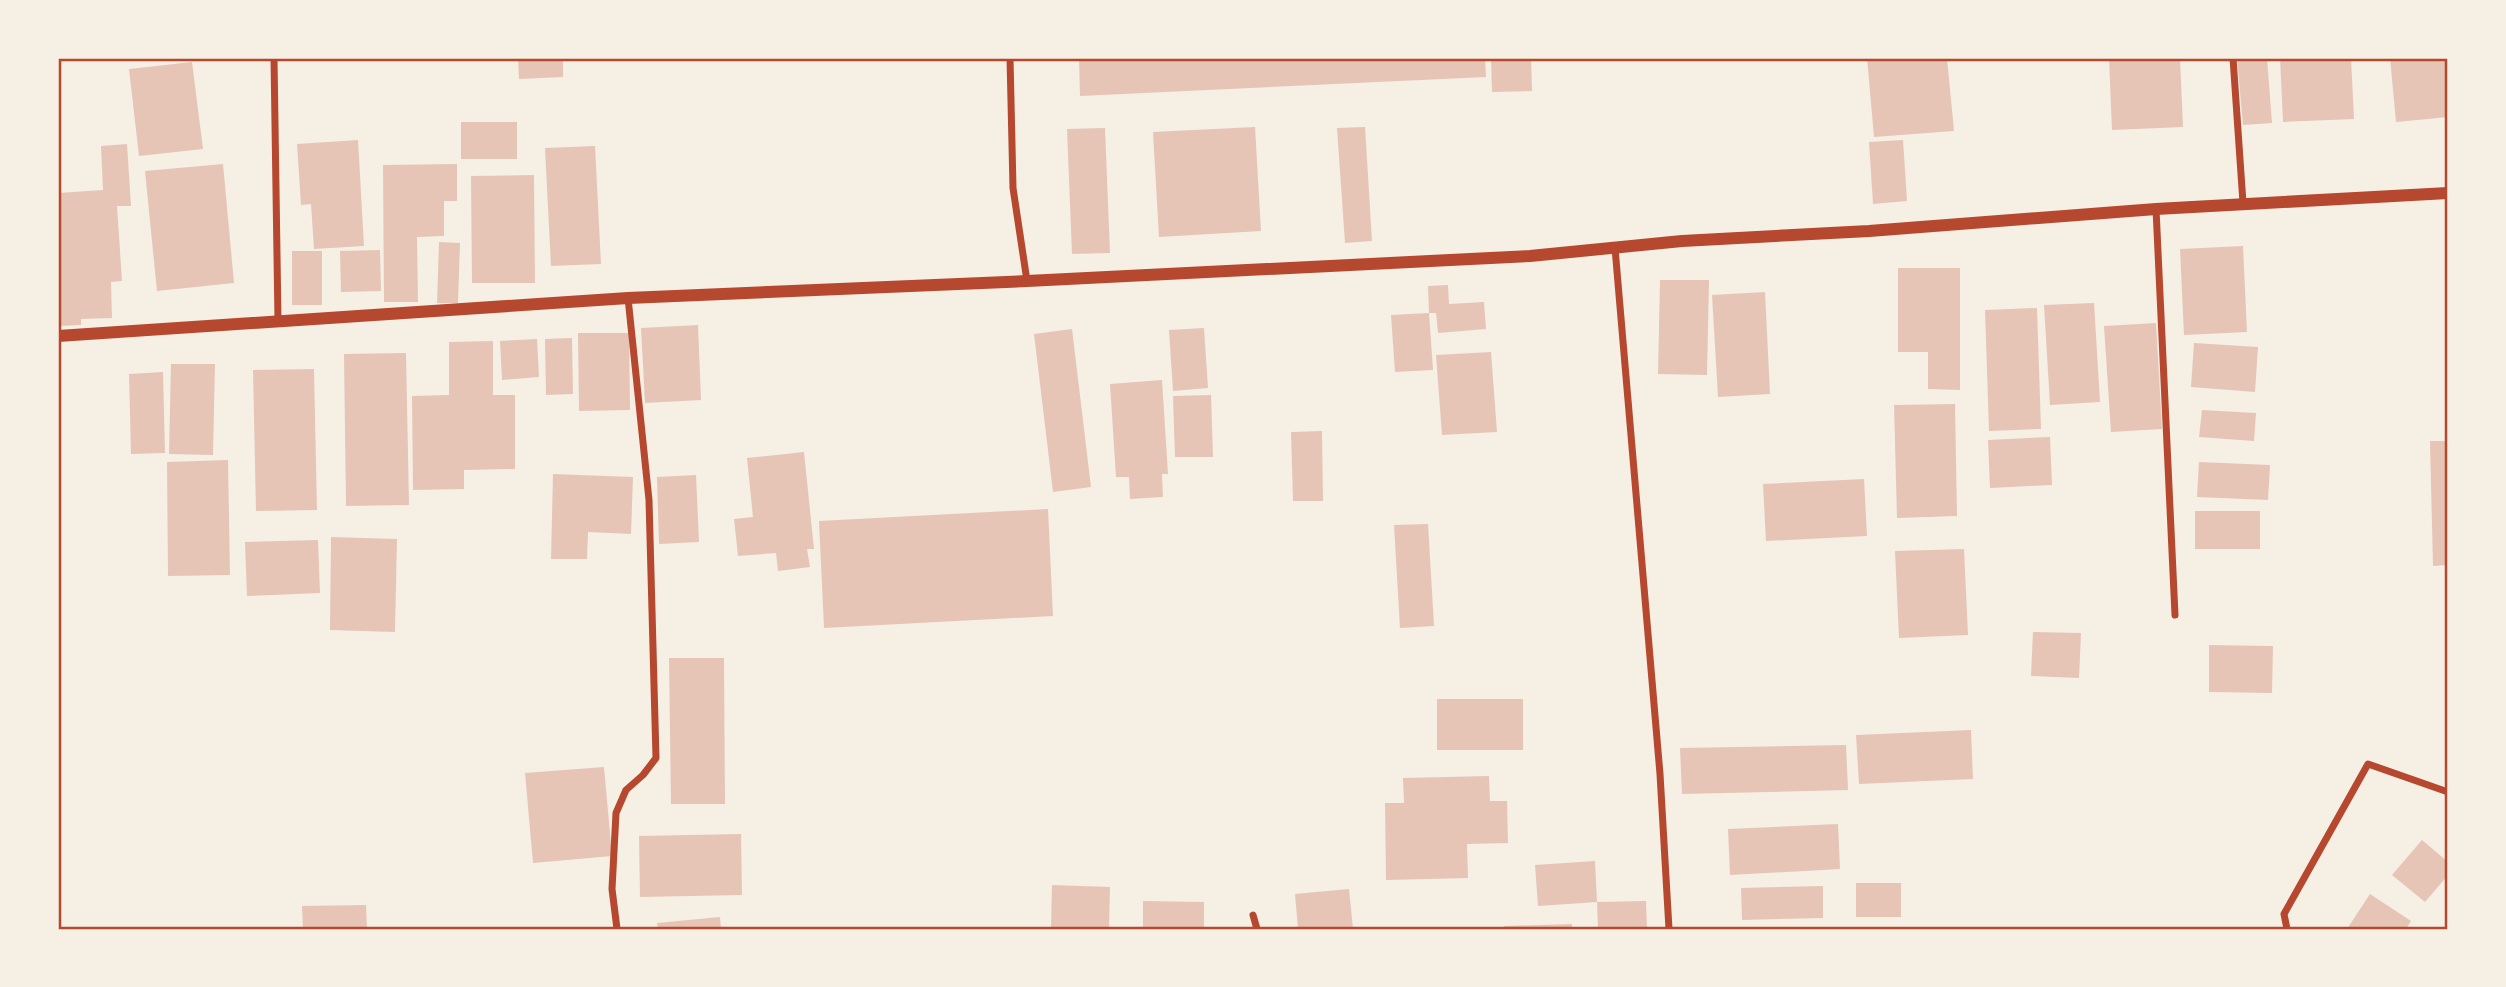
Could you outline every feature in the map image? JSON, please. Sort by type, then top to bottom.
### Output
[{"type":"street","points":[[274,58],[278,321]]},
{"type":"street","points":[[1010,58],[1013,188],[1027,281]]},
{"type":"street","points":[[2233,58],[2243,203]]},
{"type":"street","points":[[58,336],[628,298],[1530,256],[1682,241],[1869,231],[2243,203],[2448,193]]},
{"type":"street","points":[[2156,209],[2175,615]]},
{"type":"street","points":[[1615,248],[1660,775],[1670,929]]},
{"type":"street","points":[[617,929],[612,889],[616,813],[626,790],[643,775],[656,758],[649,500],[628,298]]},
{"type":"street","points":[[2287,929],[2284,914],[2368,764],[2448,792]]},
{"type":"street","points":[[1253,915],[1257,929]]},
{"type":"building","points":[[518,58],[563,58],[563,77],[519,79]]},
{"type":"building","points":[[1079,58],[1485,58],[1486,77],[1080,96]]},
{"type":"building","points":[[1491,58],[1531,58],[1532,91],[1492,92]]},
{"type":"building","points":[[1867,58],[1947,58],[1954,131],[1874,137]]},
{"type":"building","points":[[2109,58],[2180,58],[2183,127],[2112,130]]},
{"type":"building","points":[[2237,58],[2267,58],[2272,123],[2243,125]]},
{"type":"building","points":[[2280,58],[2351,58],[2354,119],[2283,122]]},
{"type":"building","points":[[2390,58],[2448,58],[2448,117],[2396,122]]},
{"type":"building","points":[[192,62],[203,149],[139,156],[129,69]]},
{"type":"building","points":[[461,122],[517,122],[517,159],[461,159]]},
{"type":"building","points":[[1255,127],[1261,231],[1159,237],[1153,132]]},
{"type":"building","points":[[1365,127],[1372,241],[1345,243],[1337,128]]},
{"type":"building","points":[[1105,128],[1110,253],[1072,254],[1067,129]]},
{"type":"building","points":[[358,140],[364,246],[314,249],[311,204],[301,205],[297,144]]},
{"type":"building","points":[[1903,140],[1907,201],[1873,204],[1869,142]]},
{"type":"building","points":[[127,144],[131,206],[117,206],[122,281],[111,282],[112,318],[81,319],[81,325],[59,326],[58,193],[103,190],[101,146]]},
{"type":"building","points":[[595,146],[601,264],[551,266],[545,148]]},
{"type":"building","points":[[223,164],[234,283],[157,291],[145,171]]},
{"type":"building","points":[[457,164],[457,201],[444,201],[444,236],[417,237],[418,302],[384,302],[383,165]]},
{"type":"building","points":[[534,175],[535,283],[472,283],[471,176]]},
{"type":"building","points":[[439,242],[460,243],[458,303],[437,303]]},
{"type":"building","points":[[2243,246],[2247,332],[2184,335],[2180,249]]},
{"type":"building","points":[[380,250],[381,291],[341,292],[340,251]]},
{"type":"building","points":[[292,251],[322,251],[322,305],[292,305]]},
{"type":"building","points":[[1898,268],[1960,268],[1960,390],[1928,389],[1928,352],[1898,352]]},
{"type":"building","points":[[1660,280],[1709,280],[1707,375],[1658,374]]},
{"type":"building","points":[[1448,285],[1449,304],[1484,302],[1486,329],[1438,333],[1436,313],[1429,313],[1428,286]]},
{"type":"building","points":[[1765,292],[1770,394],[1718,397],[1712,295]]},
{"type":"building","points":[[2094,303],[2100,402],[2050,405],[2044,305]]},
{"type":"building","points":[[2037,308],[2041,429],[1989,431],[1985,310]]},
{"type":"building","points":[[1429,313],[1433,370],[1395,372],[1391,315]]},
{"type":"building","points":[[2156,323],[2162,429],[2111,432],[2104,326]]},
{"type":"building","points":[[698,325],[701,400],[645,403],[641,328]]},
{"type":"building","points":[[1204,328],[1208,388],[1173,391],[1169,330]]},
{"type":"building","points":[[1072,329],[1091,487],[1053,492],[1034,334]]},
{"type":"building","points":[[578,333],[629,333],[630,410],[579,411]]},
{"type":"building","points":[[572,338],[573,394],[546,395],[545,339]]},
{"type":"building","points":[[537,339],[539,377],[502,380],[500,341]]},
{"type":"building","points":[[493,341],[493,395],[515,395],[515,469],[464,470],[464,489],[413,490],[412,396],[449,395],[449,342]]},
{"type":"building","points":[[2194,343],[2258,347],[2255,392],[2191,387]]},
{"type":"building","points":[[1491,352],[1497,432],[1442,435],[1436,355]]},
{"type":"building","points":[[406,353],[409,505],[346,506],[344,354]]},
{"type":"building","points":[[171,364],[215,364],[213,455],[169,454]]},
{"type":"building","points":[[314,369],[317,510],[256,511],[253,370]]},
{"type":"building","points":[[163,372],[165,453],[131,454],[129,374]]},
{"type":"building","points":[[1162,380],[1168,474],[1162,474],[1163,497],[1130,499],[1129,477],[1116,477],[1110,384]]},
{"type":"building","points":[[1211,395],[1213,457],[1175,457],[1173,396]]},
{"type":"building","points":[[1955,404],[1957,516],[1897,518],[1894,405]]},
{"type":"building","points":[[2202,410],[2256,413],[2254,441],[2199,437]]},
{"type":"building","points":[[1322,431],[1323,501],[1293,501],[1291,432]]},
{"type":"building","points":[[2050,437],[2052,485],[1990,488],[1988,440]]},
{"type":"building","points":[[2430,441],[2448,441],[2448,565],[2433,566]]},
{"type":"building","points":[[804,452],[814,549],[807,549],[810,567],[778,571],[776,553],[738,556],[734,519],[753,517],[747,458]]},
{"type":"building","points":[[228,460],[230,575],[168,576],[167,462]]},
{"type":"building","points":[[2199,462],[2270,465],[2268,500],[2197,497]]},
{"type":"building","points":[[553,474],[633,477],[631,534],[588,532],[587,559],[551,559]]},
{"type":"building","points":[[696,475],[699,542],[659,544],[657,477]]},
{"type":"building","points":[[1864,479],[1867,536],[1766,541],[1763,484]]},
{"type":"building","points":[[1048,509],[1053,616],[824,628],[819,521]]},
{"type":"building","points":[[2195,511],[2260,511],[2260,549],[2195,549]]},
{"type":"building","points":[[1428,524],[1434,626],[1400,628],[1394,525]]},
{"type":"building","points":[[331,537],[397,539],[395,632],[330,630]]},
{"type":"building","points":[[318,540],[320,593],[247,596],[245,542]]},
{"type":"building","points":[[1964,549],[1968,635],[1899,638],[1895,551]]},
{"type":"building","points":[[2033,632],[2081,633],[2079,678],[2031,676]]},
{"type":"building","points":[[2209,645],[2273,646],[2272,693],[2209,692]]},
{"type":"building","points":[[669,658],[724,658],[725,804],[671,804]]},
{"type":"building","points":[[1437,699],[1523,699],[1523,750],[1437,750]]},
{"type":"building","points":[[1971,730],[1973,779],[1859,784],[1856,735]]},
{"type":"building","points":[[1846,745],[1848,790],[1682,794],[1680,748]]},
{"type":"building","points":[[604,767],[612,856],[533,863],[525,773]]},
{"type":"building","points":[[1489,776],[1490,801],[1507,801],[1508,843],[1467,844],[1468,878],[1386,880],[1385,803],[1404,803],[1403,778]]},
{"type":"building","points":[[1838,824],[1840,869],[1730,875],[1728,829]]},
{"type":"building","points":[[741,834],[742,895],[640,897],[639,836]]},
{"type":"building","points":[[2422,840],[2448,862],[2448,875],[2425,902],[2392,875]]},
{"type":"building","points":[[1595,861],[1597,902],[1538,906],[1535,865]]},
{"type":"building","points":[[1856,883],[1901,883],[1901,917],[1856,917]]},
{"type":"building","points":[[1052,885],[1110,887],[1109,929],[1051,929]]},
{"type":"building","points":[[1823,886],[1823,918],[1742,920],[1741,888]]},
{"type":"building","points":[[1349,889],[1353,929],[1298,929],[1295,894]]},
{"type":"building","points":[[2370,894],[2411,921],[2406,929],[2347,929]]},
{"type":"building","points":[[1143,901],[1204,902],[1204,929],[1143,929]]},
{"type":"building","points":[[1646,901],[1647,929],[1598,929],[1597,902]]},
{"type":"building","points":[[366,905],[367,929],[303,929],[302,906]]},
{"type":"building","points":[[720,917],[721,929],[658,929],[657,923]]},
{"type":"building","points":[[1572,924],[1572,929],[1504,929],[1504,926]]}]
